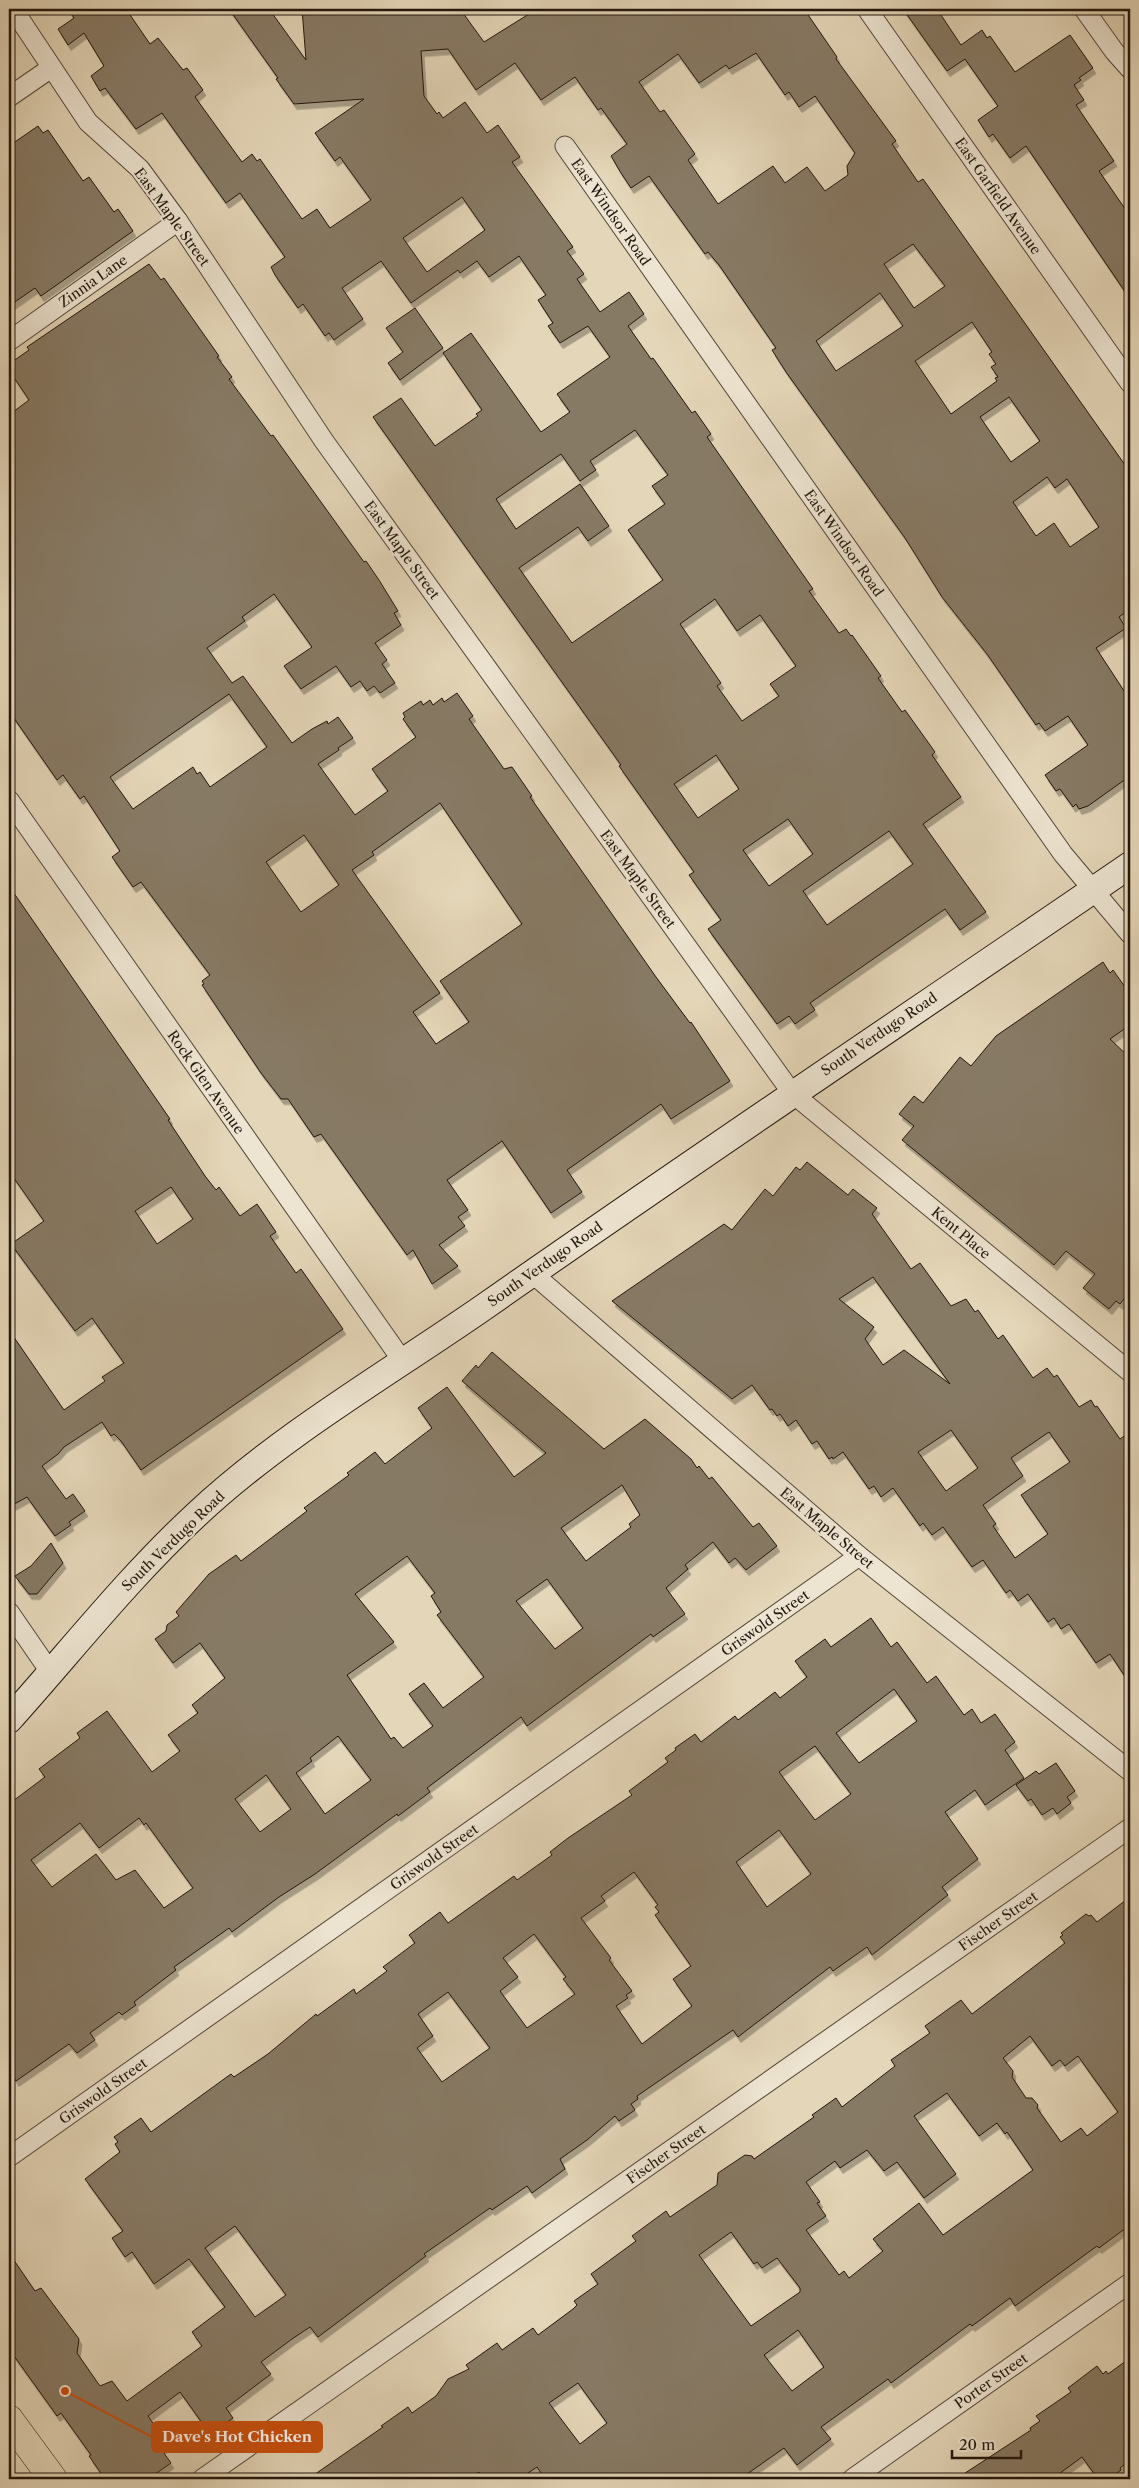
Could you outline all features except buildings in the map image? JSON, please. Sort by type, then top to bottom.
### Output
[{"type":"main road","name":"South Verdugo Road","points":[[9,1720],[129,1582],[198,1513],[288,1440],[404,1363],[792,1093],[1130,865]]},
{"type":"main road","points":[[9,2420],[53,2479]]},
{"type":"street","name":"East Maple Street","points":[[13,9],[88,122],[140,169],[178,222],[324,441],[792,1093]]},
{"type":"street","name":"East Garfield Avenue","points":[[867,9],[1130,383]]},
{"type":"street","points":[[1084,9],[1114,51],[1130,69]]},
{"type":"street","points":[[9,97],[51,68]]},
{"type":"street","name":"East Windsor Road","points":[[565,146],[1063,854],[1130,934]]},
{"type":"street","name":"Zinnia Lane","points":[[9,341],[178,222]]},
{"type":"street","name":"Rock Glen Avenue","points":[[9,800],[404,1363]]},
{"type":"street","name":"Kent Place","points":[[792,1093],[1130,1372]]},
{"type":"street","name":"East Maple Street","points":[[532,1273],[859,1556],[1130,1772]]},
{"type":"street","name":"Griswold Street","points":[[9,2157],[859,1556]]},
{"type":"street","points":[[9,1612],[51,1673]]},
{"type":"street","name":"Fischer Street","points":[[202,2479],[1130,1828]]},
{"type":"street","name":"Porter Street","points":[[852,2479],[1130,2283]]},
{"type":"place","name":"Dave's Hot Chicken","points":[[65,2391]]}]
